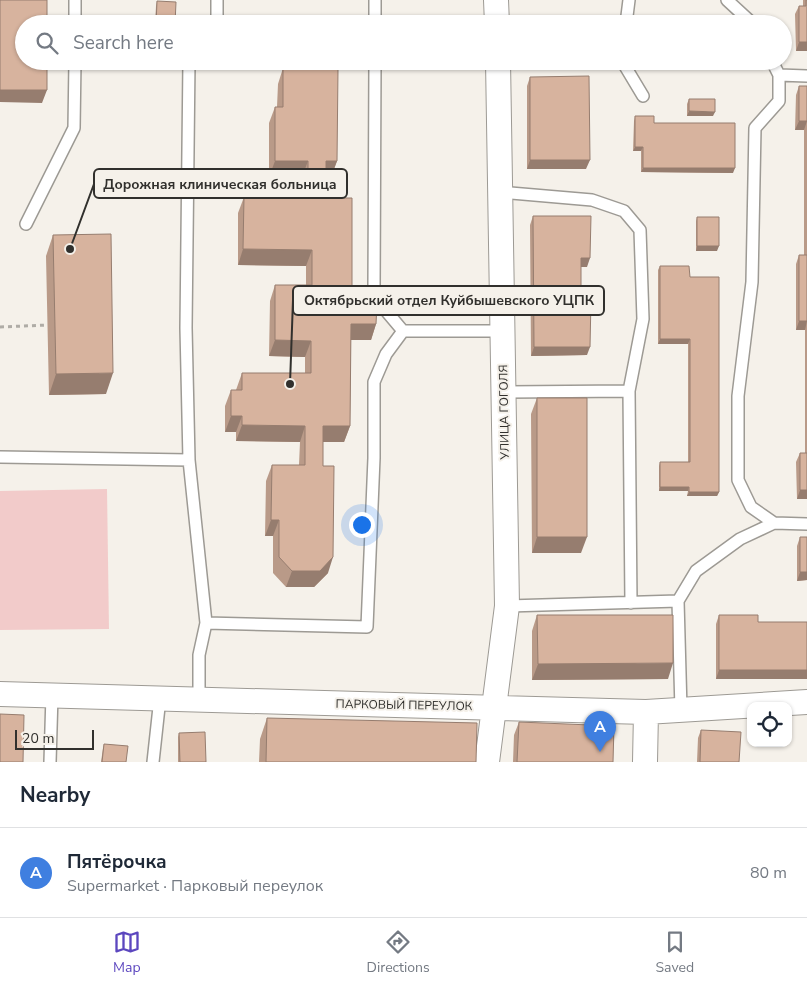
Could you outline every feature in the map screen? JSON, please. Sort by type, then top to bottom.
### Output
[{"type":"street","points":[[496,0],[497,15]]},
{"type":"street","name":"УЛИЦА ГОГОЛЯ","points":[[487,762],[507,606],[498,70]]},
{"type":"street","name":"ПАРКОВЫЙ ПЕРЕУЛОК","points":[[0,694],[646,712],[807,702]]},
{"type":"street","points":[[645,762],[646,712]]},
{"type":"lane","points":[[75,0],[75,15]]},
{"type":"lane","points":[[216,0],[217,15]]},
{"type":"lane","points":[[375,0],[375,15]]},
{"type":"lane","points":[[627,15],[629,0]]},
{"type":"lane","points":[[727,0],[743,15]]},
{"type":"lane","points":[[26,224],[74,128],[75,70]]},
{"type":"lane","points":[[189,70],[186,328],[189,460],[206,623],[199,655],[199,699]]},
{"type":"lane","points":[[375,70],[374,288],[387,312],[403,331],[502,331]]},
{"type":"lane","points":[[627,70],[643,96]]},
{"type":"lane","points":[[776,70],[779,75],[779,101],[755,128],[752,282],[738,396],[738,480],[751,507],[774,522],[807,524]]},
{"type":"lane","points":[[779,75],[807,76]]},
{"type":"lane","points":[[500,192],[592,200],[624,211],[640,230],[642,319],[629,392],[631,603]]},
{"type":"lane","points":[[206,623],[367,627],[374,458],[374,382],[386,354],[403,331]]},
{"type":"lane","points":[[504,392],[629,392]]},
{"type":"lane","points":[[0,456],[189,460]]},
{"type":"lane","points":[[680,710],[678,602],[696,571],[740,540],[774,522]]},
{"type":"lane","points":[[507,606],[678,602]]},
{"type":"lane","points":[[50,762],[52,695]]},
{"type":"lane","points":[[153,762],[160,698]]},
{"type":"path","points":[[0,327],[47,326]]},
{"type":"shaded area","points":[[107,489],[109,629],[0,630],[0,491]]},
{"type":"building","points":[[0,0],[47,0],[47,15],[15,15],[15,70],[47,70],[47,90],[0,90]]},
{"type":"building","points":[[806,0],[807,42],[799,42],[799,6],[806,6]]},
{"type":"building","points":[[157,1],[176,2],[175,15],[156,15]]},
{"type":"building","points":[[283,70],[338,70],[337,161],[326,161],[326,198],[352,198],[352,303],[377,303],[376,324],[351,324],[350,426],[323,426],[323,466],[334,466],[333,557],[320,571],[292,571],[279,557],[279,520],[271,520],[272,465],[305,465],[305,426],[242,425],[242,416],[231,416],[231,390],[242,390],[242,373],[311,373],[311,341],[275,340],[275,285],[312,285],[312,250],[243,249],[244,197],[308,198],[308,161],[275,161],[275,107],[283,107]]},
{"type":"building","points":[[589,76],[590,160],[530,160],[530,77]]},
{"type":"building","points":[[799,86],[807,86],[807,121],[799,121]]},
{"type":"building","points":[[689,99],[715,99],[715,112],[689,111]]},
{"type":"building","points":[[635,116],[654,116],[654,123],[735,123],[735,168],[643,168],[643,147],[635,147]]},
{"type":"building","points":[[533,216],[591,216],[590,258],[581,258],[581,299],[591,299],[590,347],[534,347]]},
{"type":"building","points":[[697,217],[719,217],[719,246],[697,246]]},
{"type":"building","points":[[111,234],[113,373],[56,374],[53,235]]},
{"type":"building","points":[[799,255],[807,255],[807,321],[799,321]]},
{"type":"building","points":[[660,266],[689,266],[690,277],[719,277],[719,492],[689,492],[689,487],[660,487],[660,462],[690,462],[690,339],[660,339]]},
{"type":"building","points":[[537,398],[587,398],[587,537],[537,537]]},
{"type":"building","points":[[800,453],[807,453],[807,490],[800,490]]},
{"type":"building","points":[[800,537],[807,537],[807,572],[800,572]]},
{"type":"building","points":[[537,615],[673,615],[673,663],[538,664]]},
{"type":"building","points":[[719,615],[758,615],[758,622],[807,622],[807,670],[719,670]]},
{"type":"building","points":[[0,714],[24,715],[23,762],[0,762]]},
{"type":"building","points":[[267,718],[477,723],[476,762],[266,762]]},
{"type":"building","points":[[519,722],[614,726],[613,762],[517,762]]},
{"type":"building","points":[[701,730],[741,732],[739,762],[700,762]]},
{"type":"building","points":[[205,732],[206,762],[180,762],[179,733]]},
{"type":"building","points":[[104,744],[128,746],[126,762],[102,762]]},
{"type":"place","name":"Дорожная клиническая больница","points":[[70,249]]},
{"type":"place","name":"Октябрьский отдел Куйбышевского УЦПК","points":[[290,384]]},
{"type":"place","name":"Пятёрочка","points":[[600,752]]}]
